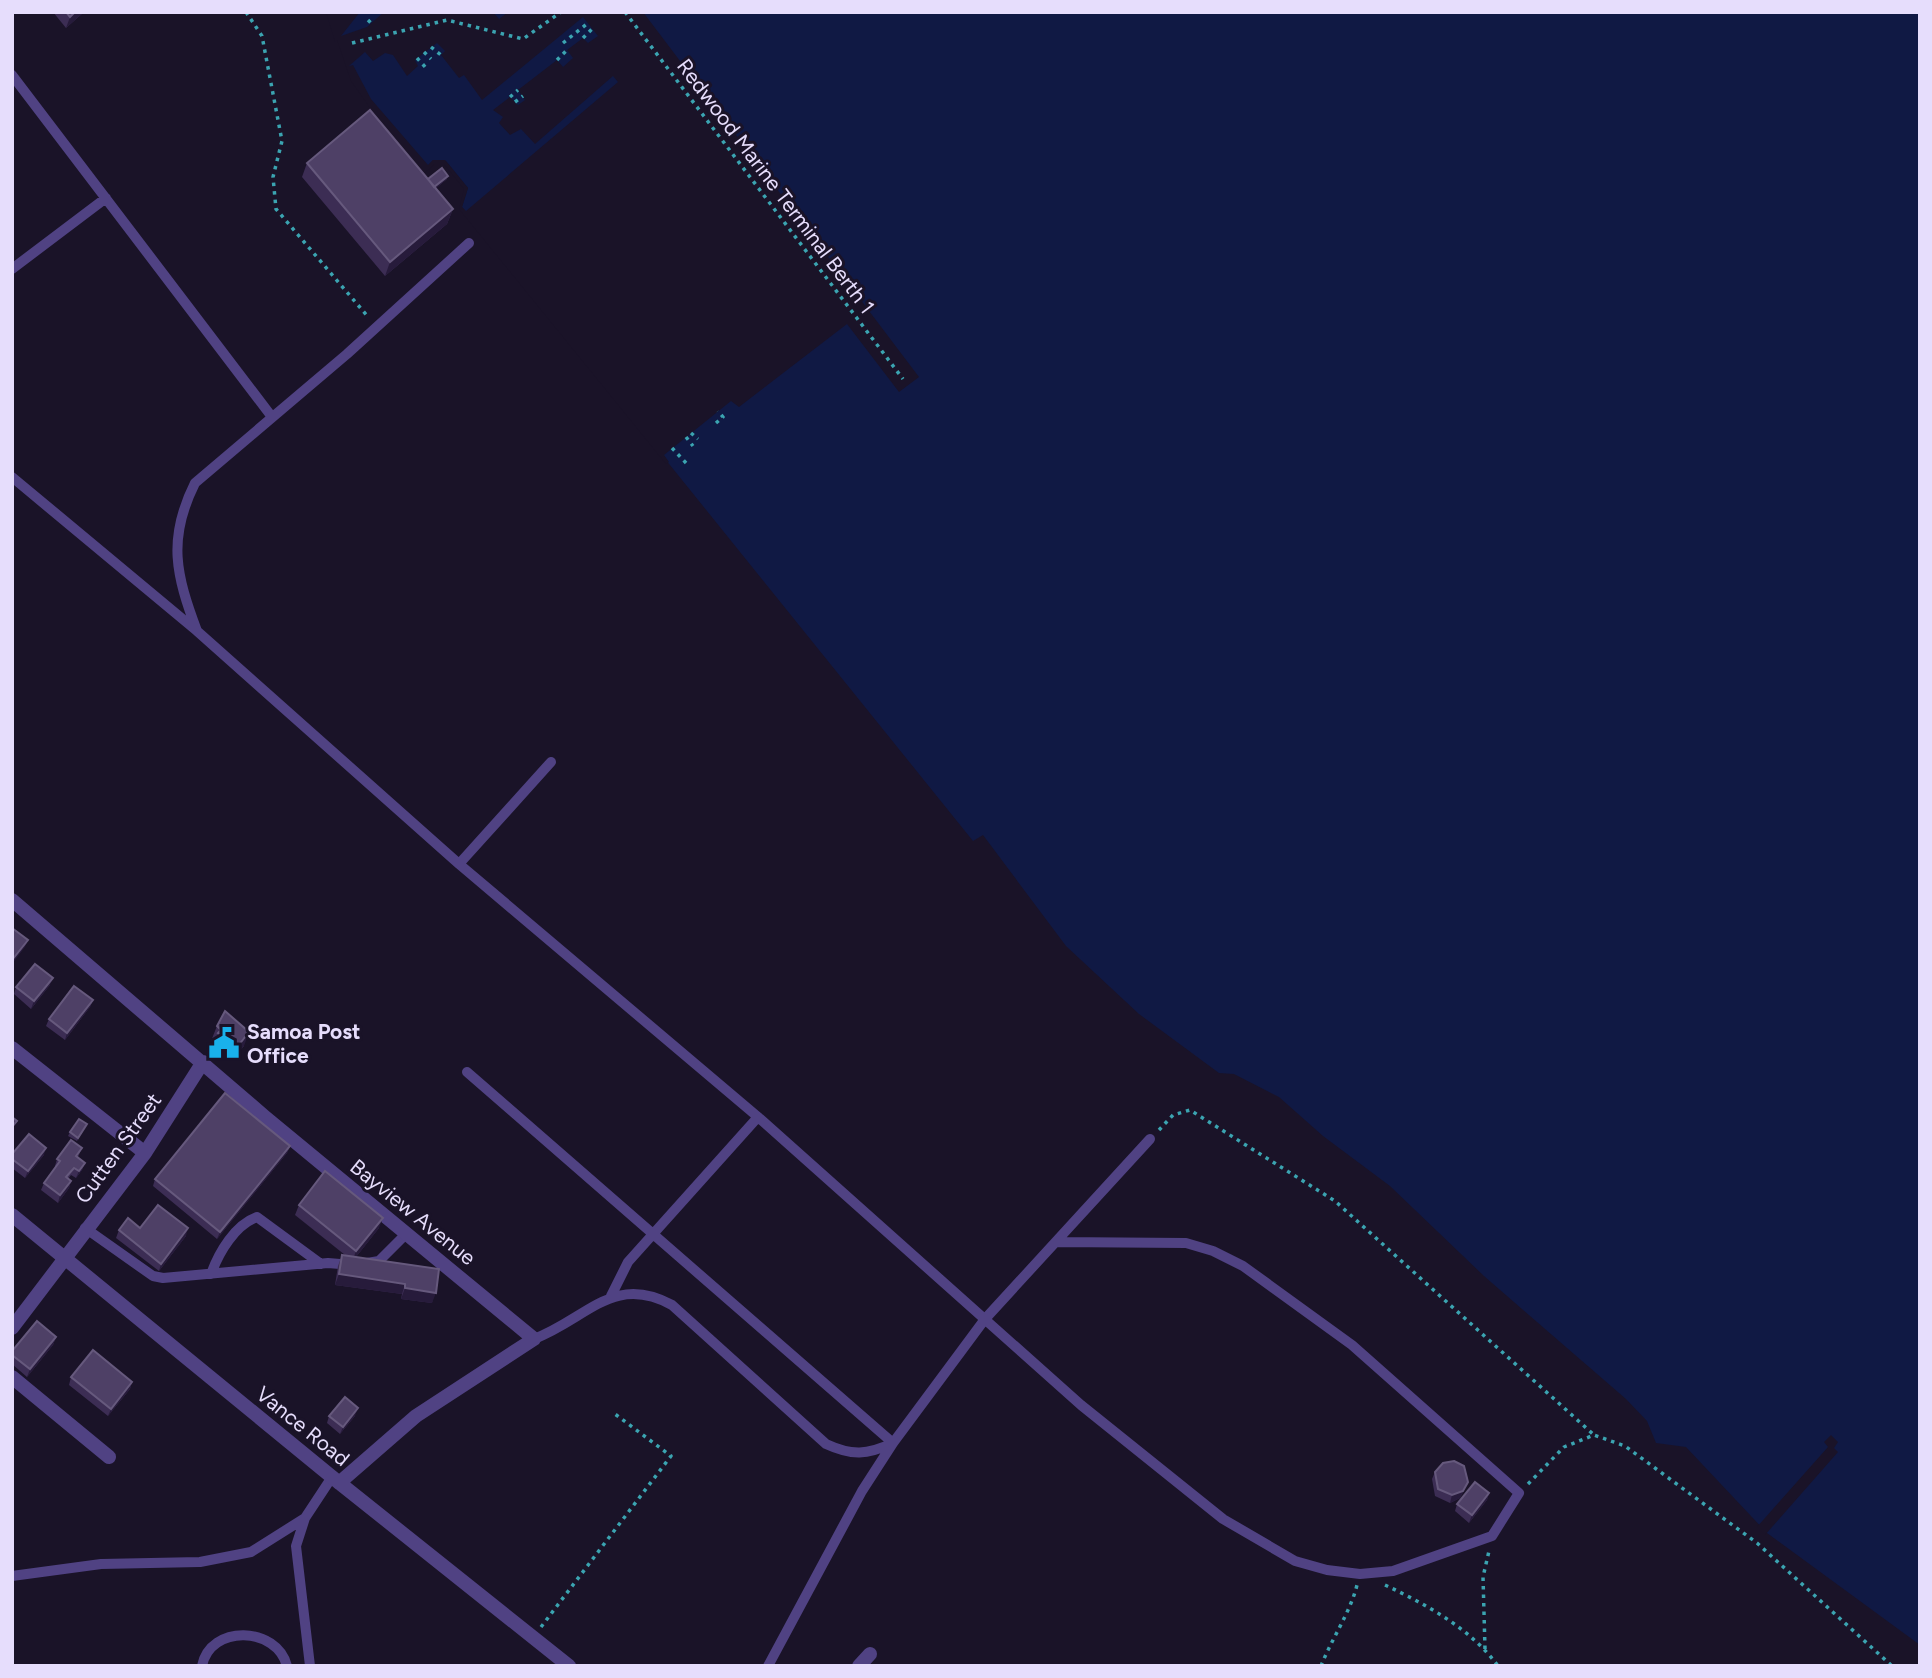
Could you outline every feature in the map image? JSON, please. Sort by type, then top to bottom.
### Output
[{"type":"street","name":"Bayview Avenue","points":[[12,900],[265,1117],[534,1339]]},
{"type":"street","points":[[12,1048],[145,1153]]},
{"type":"street","name":"Cutten Street","points":[[12,1328],[85,1228],[145,1153],[203,1062]]},
{"type":"street","name":"Vance Road","points":[[12,1215],[335,1480],[569,1666]]},
{"type":"street","points":[[335,1480],[416,1416],[534,1339]]},
{"type":"street","points":[[12,1377],[109,1457]]},
{"type":"street","points":[[859,1666],[870,1654]]},
{"type":"lane","points":[[12,75],[272,417]]},
{"type":"lane","points":[[12,269],[106,198]]},
{"type":"lane","points":[[197,631],[177,568],[176,550],[185,502],[195,482],[376,327],[468,243]]},
{"type":"lane","points":[[12,477],[197,631],[459,864],[758,1117],[1082,1405],[1223,1520],[1295,1561],[1327,1570],[1360,1574],[1393,1571],[1492,1536],[1519,1493],[1352,1345],[1243,1266],[1213,1251],[1186,1243],[1057,1242]]},
{"type":"lane","points":[[459,864],[551,762]]},
{"type":"lane","points":[[467,1072],[893,1443]]},
{"type":"lane","points":[[611,1296],[628,1262],[758,1117]]},
{"type":"lane","points":[[768,1666],[862,1491],[893,1443],[985,1319],[1150,1139]]},
{"type":"lane","points":[[211,1274],[232,1238],[247,1221],[257,1217],[321,1264]]},
{"type":"lane","points":[[85,1228],[153,1276],[379,1261],[406,1234]]},
{"type":"lane","points":[[534,1339],[554,1332],[611,1296],[633,1292],[651,1294],[671,1305],[826,1444],[857,1455],[893,1443]]},
{"type":"lane","points":[[12,1576],[101,1564],[200,1562],[251,1552],[305,1518],[335,1480]]},
{"type":"lane","points":[[305,1518],[296,1546],[310,1666]]},
{"type":"lane","points":[[202,1666],[205,1654],[219,1639],[240,1636],[267,1638],[284,1652],[287,1666]]},
{"type":"path","points":[[246,12],[262,36],[282,141],[273,177],[276,209],[376,327]]},
{"type":"path","points":[[352,43],[447,20],[523,38],[561,12]]},
{"type":"path","name":"Redwood Marine Terminal Berth 1","points":[[625,12],[903,379]]},
{"type":"path","points":[[563,43],[588,23]]},
{"type":"path","points":[[583,37],[592,29]]},
{"type":"path","points":[[431,47],[441,55]]},
{"type":"path","points":[[557,60],[567,50]]},
{"type":"path","points":[[424,52],[431,59]]},
{"type":"path","points":[[417,58],[428,70]]},
{"type":"path","points":[[510,97],[518,90]]},
{"type":"path","points":[[515,103],[523,96]]},
{"type":"path","points":[[716,423],[723,417],[718,411]]},
{"type":"path","points":[[691,433],[698,439]]},
{"type":"path","points":[[686,437],[693,446]]},
{"type":"path","points":[[672,448],[688,465]]},
{"type":"path","points":[[1150,1139],[1173,1115],[1189,1110],[1335,1201],[1594,1435],[1625,1446],[1746,1535],[1892,1666]]},
{"type":"path","points":[[533,1637],[671,1456],[615,1414]]},
{"type":"path","points":[[1519,1493],[1564,1447],[1594,1435]]},
{"type":"path","points":[[1485,1649],[1483,1577],[1492,1536]]},
{"type":"path","points":[[1321,1666],[1333,1634],[1353,1601],[1360,1574],[1444,1617],[1485,1649],[1497,1666]]},
{"type":"water","points":[[330,12],[1920,12],[1920,1645],[1767,1533],[1686,1447],[1656,1443],[1647,1421],[1626,1399],[1484,1276],[1390,1186],[1323,1136],[1279,1097],[1234,1074],[1219,1073],[1139,1014],[1066,946],[983,835],[973,841],[462,207],[468,188],[446,161],[433,160],[422,172],[350,75]]},
{"type":"pier","points":[[326,12],[360,12],[341,36],[367,27],[384,12],[493,12],[499,19],[508,12],[643,12],[919,377],[899,392],[847,324],[739,407],[731,401],[664,455],[669,462],[666,464],[459,209],[464,189],[444,164],[435,164],[421,176],[351,81],[337,40],[335,42]],"holes":[[[583,17],[598,36],[588,43],[583,38],[567,50],[573,58],[563,67],[557,60],[518,90],[525,100],[518,105],[510,97],[493,110],[503,117],[499,123],[510,135],[521,129],[535,144],[613,76],[618,82],[466,211],[462,207],[468,188],[445,160],[433,160],[428,165],[371,99],[353,65],[349,66],[365,52],[373,61],[385,53],[393,55],[407,76],[418,66],[415,60],[437,43],[445,51],[441,55],[459,78],[464,75],[482,100]]]},
{"type":"pier","points":[[1831,1435],[1838,1442],[1834,1448],[1838,1452],[1765,1535],[1757,1527],[1828,1447],[1824,1442]]},
{"type":"building","points":[[370,110],[453,209],[390,262],[307,163]]},
{"type":"building","points":[[442,168],[448,176],[434,187],[428,179]]},
{"type":"building","points":[[12,928],[28,940],[12,960]]},
{"type":"building","points":[[35,964],[53,978],[34,1001],[16,987]]},
{"type":"building","points":[[74,986],[93,1000],[67,1033],[49,1019]]},
{"type":"building","points":[[225,1011],[249,1032],[238,1046],[218,1033],[221,1030],[217,1026]]},
{"type":"building","points":[[225,1093],[290,1146],[220,1232],[155,1179]]},
{"type":"building","points":[[79,1119],[87,1124],[78,1138],[70,1132]]},
{"type":"building","points":[[29,1134],[46,1148],[28,1171],[12,1159],[12,1154]]},
{"type":"building","points":[[71,1140],[82,1148],[76,1156],[85,1163],[79,1171],[74,1168],[66,1177],[71,1181],[60,1195],[44,1183]]},
{"type":"building","points":[[325,1171],[383,1218],[356,1251],[299,1205]]},
{"type":"building","points":[[158,1205],[188,1228],[161,1264],[119,1230],[128,1218],[140,1228]]},
{"type":"building","points":[[342,1255],[439,1269],[436,1293],[405,1288],[405,1284],[339,1274]]},
{"type":"building","points":[[37,1321],[56,1337],[30,1369],[12,1355],[12,1351]]},
{"type":"building","points":[[93,1350],[132,1382],[111,1409],[71,1377]]},
{"type":"building","points":[[345,1397],[358,1408],[343,1427],[329,1416]]},
{"type":"building","points":[[1454,1461],[1464,1466],[1468,1482],[1463,1491],[1452,1495],[1438,1489],[1435,1472],[1443,1463]]},
{"type":"building","points":[[1475,1482],[1489,1493],[1472,1515],[1457,1504]]},
{"type":"place","name":"Samoa Post Office","points":[[224,1043]]}]
